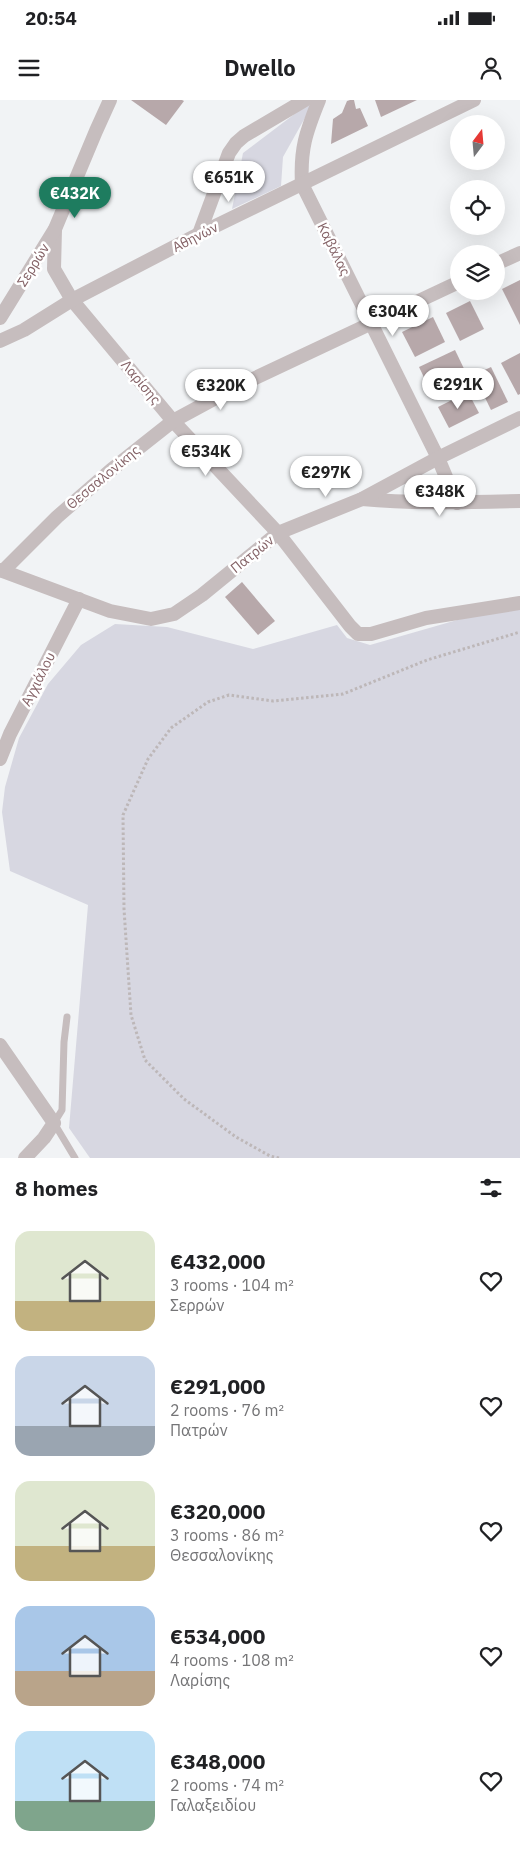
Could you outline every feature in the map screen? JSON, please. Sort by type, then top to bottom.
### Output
[{"type":"street","name":"Σερρών","points":[[0,318],[55,229],[110,100]]},
{"type":"street","points":[[199,234],[229,153],[236,143],[244,136],[305,100]]},
{"type":"street","points":[[302,184],[300,162],[305,135],[319,100]]},
{"type":"street","name":"Αθηνών","points":[[0,341],[24,330],[72,300],[199,234],[474,100]]},
{"type":"street","name":"Καβάλας","points":[[302,184],[438,458],[457,503]]},
{"type":"street","name":"Λαρίσης","points":[[55,229],[54,269],[72,300],[173,420],[278,533],[358,634],[371,634],[426,618],[520,604]]},
{"type":"street","points":[[505,260],[520,253]]},
{"type":"street","name":"Θεσσαλονίκης","points":[[1,570],[57,517],[173,420],[234,388],[450,286]]},
{"type":"street","name":"Πατρών","points":[[79,599],[110,611],[152,618],[174,614],[202,595],[278,533],[362,499],[438,458],[520,418]]},
{"type":"street","points":[[362,499],[392,502],[457,503],[520,501]]},
{"type":"street","points":[[1,570],[79,599]]},
{"type":"street","name":"Αγχιάλου","points":[[0,759],[10,734],[79,599]]},
{"type":"street","points":[[0,1046],[54,1123],[44,1138],[25,1158]]},
{"type":"lane","points":[[67,1017],[64,1042],[62,1110],[54,1123],[75,1158]]},
{"type":"path","points":[[279,1158],[270,1156],[236,1137],[184,1099],[145,1060],[131,1016],[124,909],[124,815],[148,759],[171,728],[208,702],[229,695],[273,701],[343,694],[428,660],[520,632]]},
{"type":"shaded area","points":[[315,100],[283,157],[281,186],[232,209],[243,153]]},
{"type":"shaded area","points":[[520,606],[520,1158],[90,1158],[69,1128],[88,905],[10,871],[2,812],[5,787],[19,738],[48,684],[81,645],[115,624],[167,627],[253,649],[337,625],[347,638],[370,645],[492,610]]},
{"type":"building","points":[[131,100],[182,100],[184,101],[166,125]]},
{"type":"building","points":[[354,100],[356,109],[360,108],[368,126],[331,144],[333,119],[342,113],[347,101]]},
{"type":"building","points":[[375,100],[417,100],[381,117]]},
{"type":"building","points":[[520,280],[520,325],[505,295],[505,288]]},
{"type":"building","points":[[470,301],[484,329],[460,341],[446,313]]},
{"type":"building","points":[[433,317],[445,342],[415,357],[402,332]]},
{"type":"building","points":[[455,350],[468,377],[432,394],[419,367]]},
{"type":"building","points":[[520,353],[520,394],[518,395],[501,363]]},
{"type":"building","points":[[491,367],[508,402],[491,410],[474,375]]},
{"type":"building","points":[[468,392],[479,413],[449,428],[438,407]]},
{"type":"building","points":[[242,582],[275,621],[258,635],[225,597]]}]
